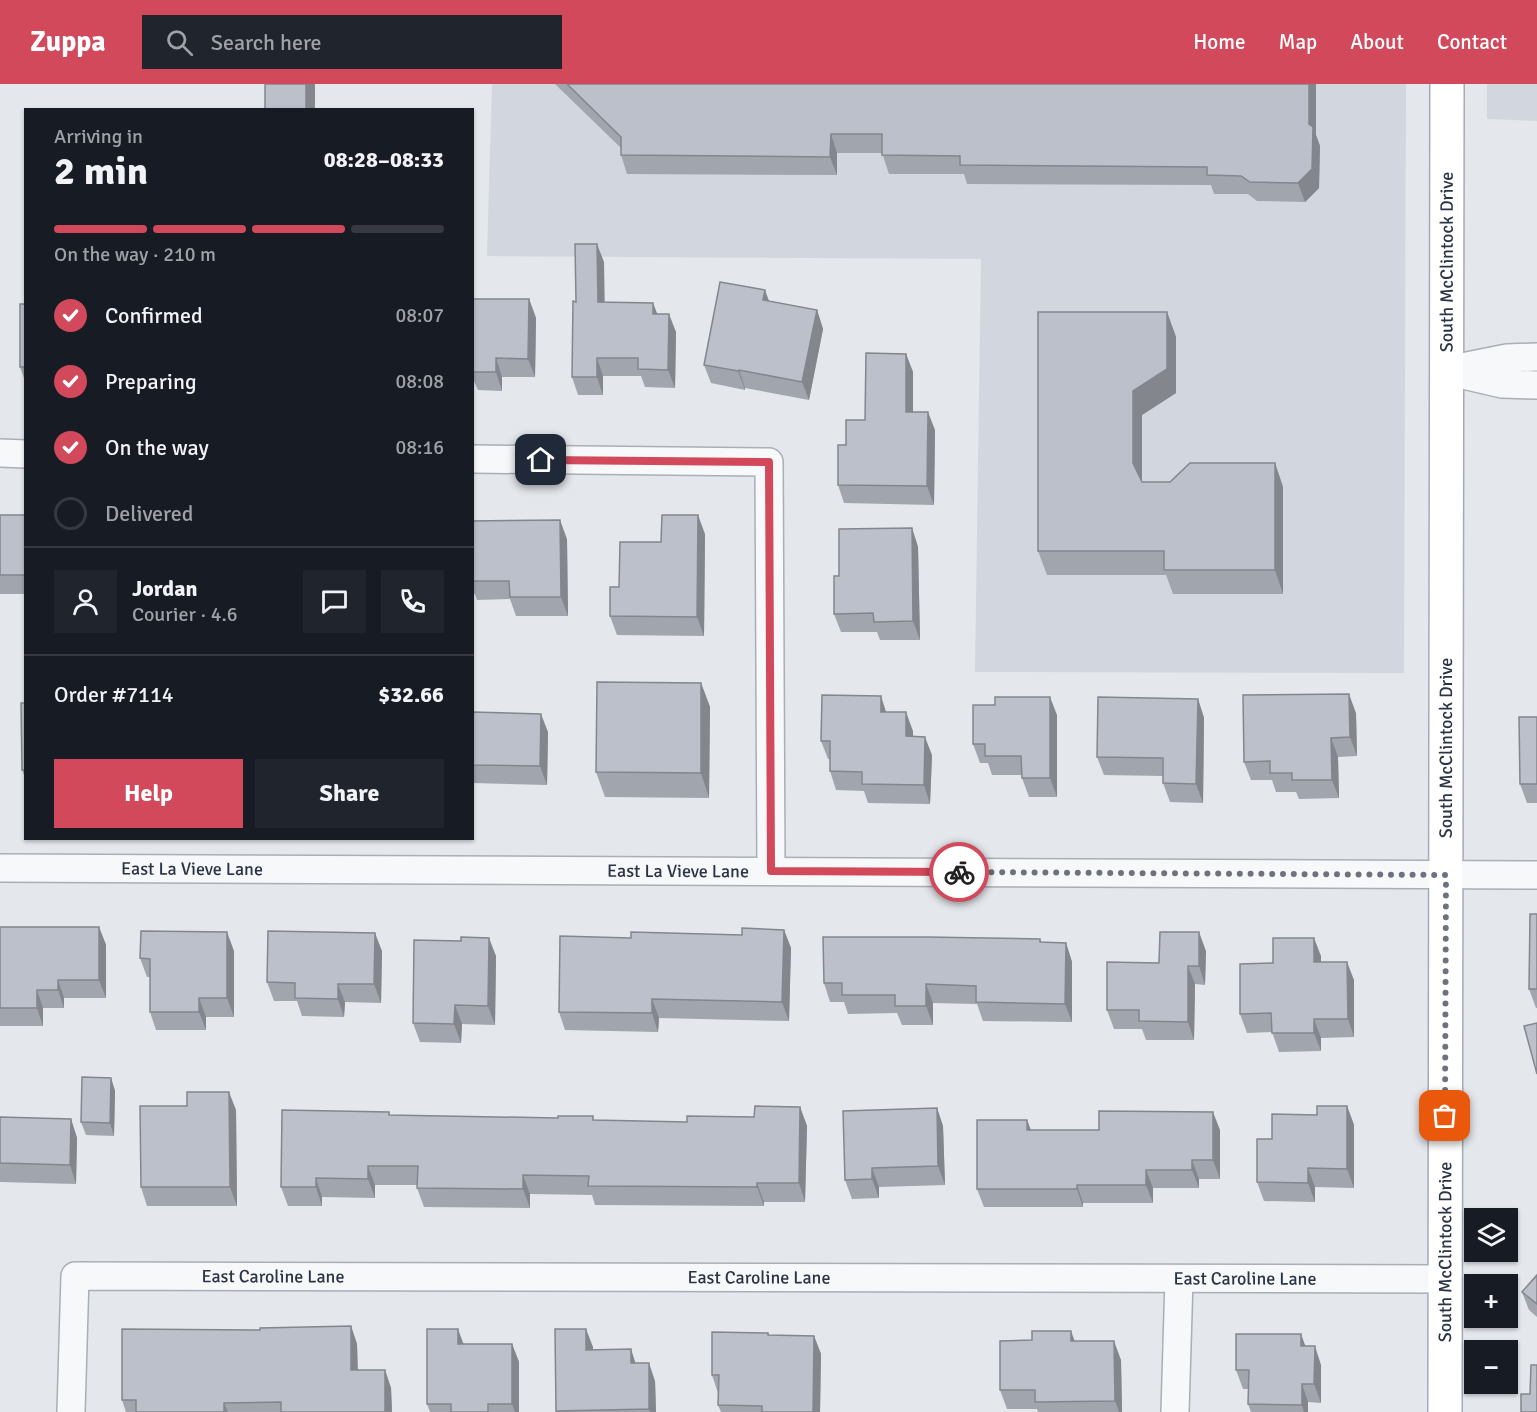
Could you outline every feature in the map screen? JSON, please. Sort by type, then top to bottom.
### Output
[{"type":"main road","name":"South McClintock Drive","points":[[1445,1412],[1447,84]]},
{"type":"street","points":[[1446,371],[1507,358],[1537,357]]},
{"type":"street","points":[[1446,371],[1502,384],[1537,385]]},
{"type":"street","points":[[0,453],[24,454]]},
{"type":"street","points":[[474,459],[769,462],[771,871]]},
{"type":"street","name":"East La Vieve Lane","points":[[0,868],[1537,875]]},
{"type":"street","name":"East Caroline Lane","points":[[72,1412],[75,1276],[1444,1279]]},
{"type":"street","points":[[1175,1412],[1179,1279]]},
{"type":"shaded area","points":[[492,84],[1406,84],[1404,673],[975,672],[981,259],[487,256]]},
{"type":"shaded area","points":[[1487,84],[1537,84],[1537,121],[1487,119]]},
{"type":"building","points":[[265,84],[306,84],[306,108],[265,108]]},
{"type":"building","points":[[567,84],[1309,84],[1309,124],[1313,127],[1312,169],[1298,183],[1250,182],[1241,176],[1207,175],[1207,167],[960,165],[960,156],[882,155],[882,134],[831,134],[830,157],[621,155],[621,137]]},
{"type":"building","points":[[575,244],[597,244],[598,302],[653,303],[653,314],[669,314],[668,370],[638,369],[638,358],[597,358],[597,377],[572,377],[573,301],[576,302]]},
{"type":"building","points":[[720,282],[765,290],[763,300],[817,310],[802,382],[704,365]]},
{"type":"building","points":[[474,299],[529,299],[528,359],[496,358],[496,372],[474,372]]},
{"type":"building","points":[[20,304],[24,304],[24,367],[20,367]]},
{"type":"building","points":[[1038,312],[1167,312],[1167,369],[1133,391],[1133,463],[1142,482],[1170,482],[1190,463],[1275,463],[1275,570],[1164,570],[1164,551],[1038,551]]},
{"type":"building","points":[[866,353],[906,354],[906,412],[928,412],[927,486],[838,485],[838,445],[846,445],[846,420],[865,420]]},
{"type":"building","points":[[0,515],[24,515],[24,575],[0,575]]},
{"type":"building","points":[[662,515],[698,515],[697,617],[610,616],[610,587],[619,587],[620,542],[661,542]]},
{"type":"building","points":[[560,520],[561,597],[510,597],[509,581],[474,581],[474,521]]},
{"type":"building","points":[[912,528],[913,621],[874,622],[873,613],[834,614],[834,576],[839,576],[839,529]]},
{"type":"building","points":[[597,682],[701,683],[701,773],[596,772]]},
{"type":"building","points":[[1349,694],[1350,737],[1331,738],[1332,780],[1292,780],[1292,773],[1270,773],[1270,761],[1244,762],[1243,695]]},
{"type":"building","points":[[822,695],[881,696],[881,712],[906,712],[906,736],[925,737],[924,785],[862,784],[862,772],[830,771],[830,741],[821,741]]},
{"type":"building","points":[[995,697],[1050,697],[1050,778],[1022,778],[1021,756],[985,756],[985,744],[973,744],[973,705],[995,705]]},
{"type":"building","points":[[1098,697],[1198,699],[1196,784],[1163,783],[1163,758],[1097,757]]},
{"type":"building","points":[[21,703],[24,703],[24,770],[22,770]]},
{"type":"building","points":[[474,712],[541,714],[540,766],[474,765]]},
{"type":"building","points":[[1519,717],[1537,717],[1537,784],[1520,784]]},
{"type":"building","points":[[1530,914],[1537,914],[1537,989],[1529,989]]},
{"type":"building","points":[[0,927],[99,927],[99,980],[58,980],[58,990],[37,990],[37,1008],[0,1008]]},
{"type":"building","points":[[742,928],[784,930],[782,1002],[652,999],[652,1013],[559,1012],[560,936],[631,938],[631,932],[742,935]]},
{"type":"building","points":[[141,931],[227,932],[227,998],[199,998],[199,1012],[150,1012],[150,959],[140,958]]},
{"type":"building","points":[[268,931],[375,933],[374,984],[338,984],[338,999],[295,998],[295,983],[267,982]]},
{"type":"building","points":[[1160,932],[1199,932],[1199,966],[1188,966],[1188,1022],[1139,1021],[1139,1010],[1107,1010],[1107,962],[1159,963]]},
{"type":"building","points":[[461,937],[489,938],[488,1006],[455,1005],[454,1024],[413,1023],[414,940],[461,941]]},
{"type":"building","points":[[823,937],[1040,939],[1040,942],[1066,943],[1065,1004],[976,1002],[976,986],[926,984],[926,1006],[895,1006],[895,995],[842,995],[842,983],[824,983]]},
{"type":"building","points":[[1273,938],[1314,938],[1314,962],[1347,962],[1348,1019],[1314,1019],[1314,1033],[1272,1033],[1271,1013],[1240,1014],[1240,964],[1273,963]]},
{"type":"building","points":[[1537,1023],[1537,1074],[1524,1026]]},
{"type":"building","points":[[82,1077],[111,1078],[110,1123],[81,1122]]},
{"type":"building","points":[[187,1092],[229,1092],[230,1187],[141,1187],[140,1106],[187,1106]]},
{"type":"building","points":[[755,1106],[800,1107],[799,1183],[757,1183],[757,1187],[588,1186],[589,1176],[523,1175],[523,1189],[417,1188],[418,1166],[368,1166],[368,1179],[316,1178],[316,1187],[281,1187],[282,1110],[389,1112],[389,1115],[558,1118],[558,1116],[593,1116],[593,1120],[687,1122],[687,1116],[754,1117]]},
{"type":"building","points":[[1317,1106],[1347,1106],[1347,1169],[1308,1168],[1308,1183],[1257,1182],[1257,1139],[1272,1139],[1272,1114],[1317,1115]]},
{"type":"building","points":[[937,1108],[938,1166],[872,1168],[872,1179],[845,1180],[843,1111]]},
{"type":"building","points":[[1099,1111],[1213,1112],[1213,1160],[1192,1160],[1192,1170],[1146,1170],[1146,1185],[1077,1185],[1077,1189],[977,1189],[977,1120],[1027,1120],[1027,1130],[1099,1130]]},
{"type":"building","points":[[0,1117],[71,1119],[70,1165],[0,1163]]},
{"type":"building","points":[[1537,1275],[1537,1304],[1522,1292]]},
{"type":"building","points":[[351,1326],[351,1370],[385,1370],[385,1412],[281,1412],[281,1402],[224,1403],[224,1412],[136,1412],[136,1400],[122,1400],[122,1329],[260,1330],[260,1328]]},
{"type":"building","points":[[427,1329],[458,1329],[458,1344],[512,1344],[512,1404],[488,1404],[488,1412],[451,1412],[451,1404],[427,1404]]},
{"type":"building","points":[[555,1329],[586,1329],[586,1350],[631,1349],[631,1363],[649,1363],[649,1409],[556,1411]]},
{"type":"building","points":[[1032,1331],[1071,1331],[1071,1341],[1114,1341],[1115,1401],[1035,1402],[1035,1390],[1000,1390],[1000,1341],[1032,1340]]},
{"type":"building","points":[[712,1332],[814,1336],[813,1412],[762,1412],[762,1406],[718,1405],[719,1375],[712,1375]]},
{"type":"building","points":[[1236,1334],[1301,1334],[1301,1346],[1315,1346],[1314,1384],[1302,1384],[1302,1405],[1248,1404],[1249,1370],[1236,1370]]},
{"type":"building","points":[[1531,1365],[1537,1365],[1537,1412],[1521,1412],[1521,1394],[1530,1394]]},
{"type":"way so far","points":[[959,872],[1446,875],[1445,1116]]},
{"type":"route","points":[[541,460],[769,462],[771,871],[959,872]]}]
